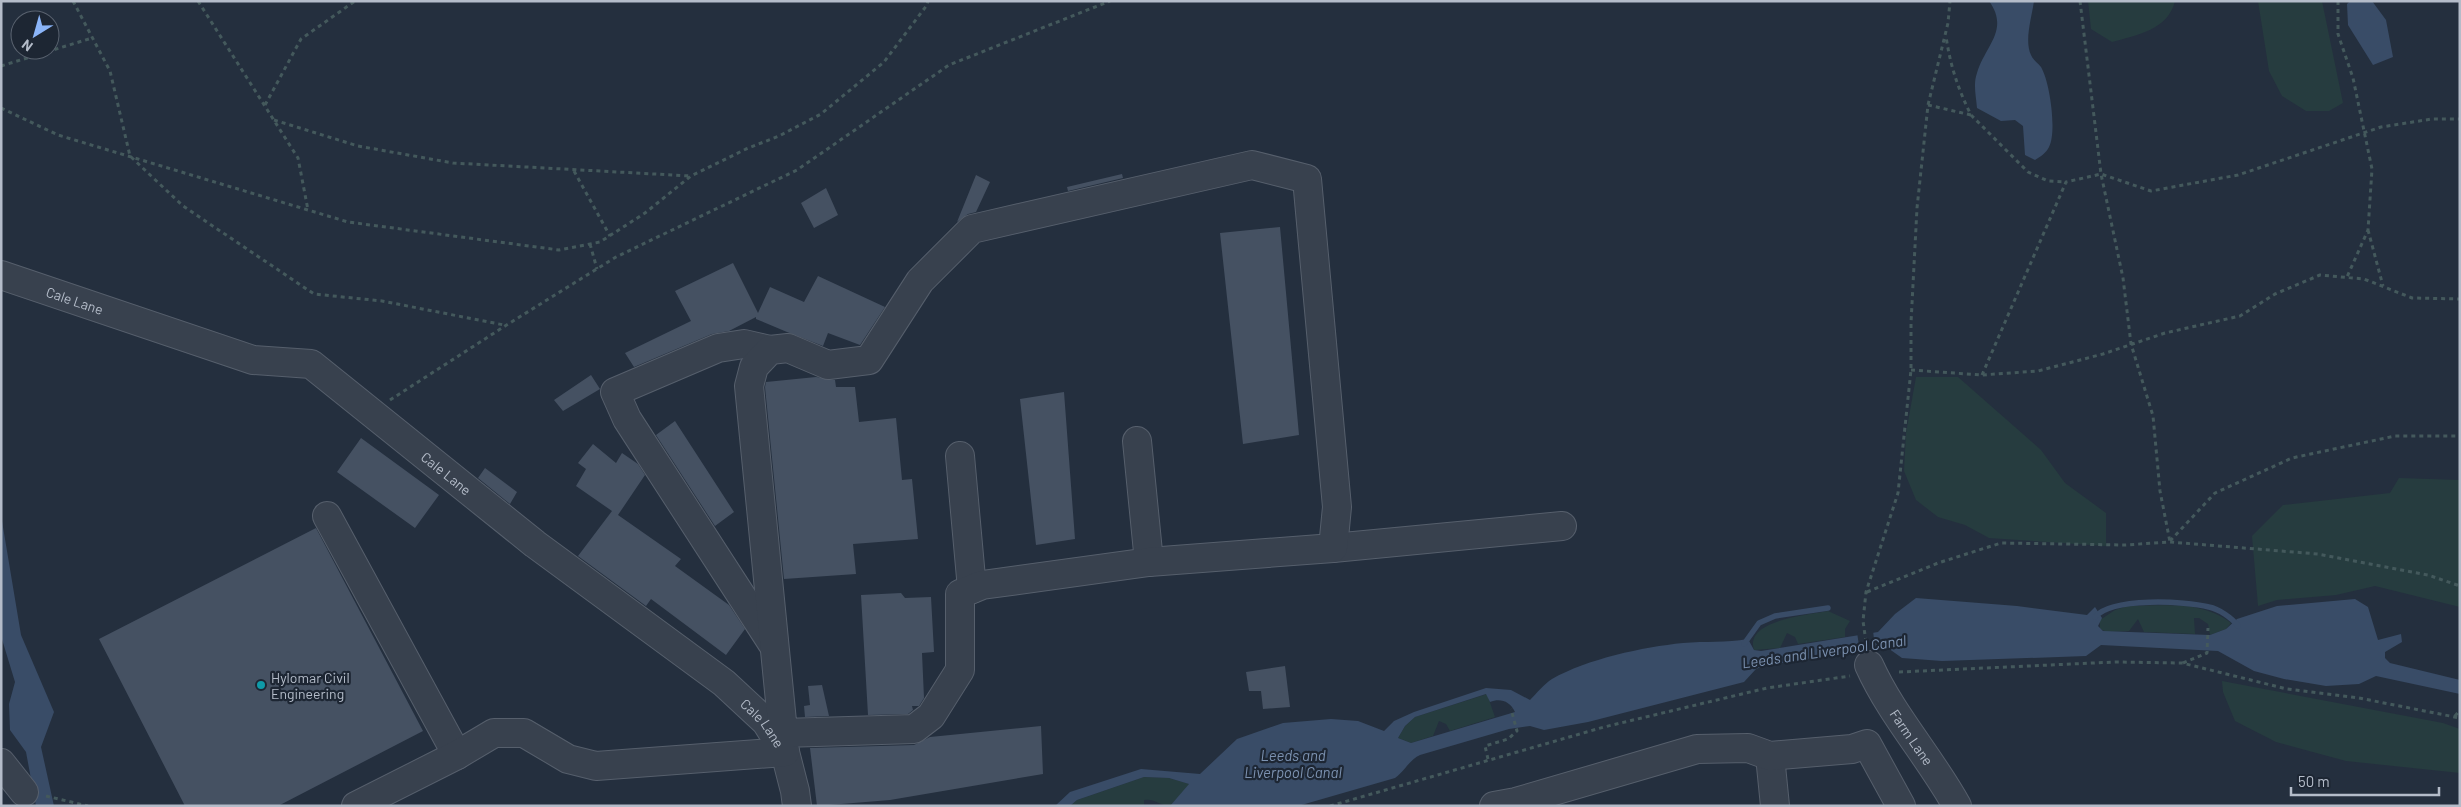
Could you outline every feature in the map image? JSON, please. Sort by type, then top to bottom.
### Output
[{"type":"street","points":[[774,646],[628,419],[615,392],[718,348],[744,344],[770,350],[788,348],[828,365],[869,360],[920,281],[972,229],[1252,165],[1307,179],[1337,507],[1333,548]]},
{"type":"street","name":"Cale Lane","points":[[1,275],[252,360],[311,364],[535,544],[724,683],[766,722],[784,743],[795,791],[796,806]]},
{"type":"street","points":[[770,350],[754,367],[749,386],[784,743]]},
{"type":"street","points":[[1137,440],[1150,562]]},
{"type":"street","points":[[960,456],[972,589]]},
{"type":"street","points":[[327,516],[456,755]]},
{"type":"street","points":[[356,806],[456,755],[494,733],[524,733],[568,759],[596,766],[914,729],[931,716],[960,670],[960,594],[982,585],[1150,562],[1333,548],[1562,526]]},
{"type":"street","name":"Farm Lane","points":[[1869,665],[1897,717],[1941,776],[1958,806]]},
{"type":"street","points":[[1500,805],[1697,749],[1748,748],[1770,756],[1852,749],[1867,744],[1901,806]]},
{"type":"street","points":[[1770,756],[1776,806]]},
{"type":"street","points":[[1,763],[24,792]]},
{"type":"path","points":[[73,1],[110,71],[130,156],[182,206],[314,294],[382,301],[505,326]]},
{"type":"path","points":[[198,1],[298,158],[308,210]]},
{"type":"path","points":[[264,106],[301,38],[355,1]]},
{"type":"path","points":[[1,108],[58,135],[348,222],[559,250],[600,242],[645,213],[691,176],[746,149],[779,136],[821,114],[884,62],[927,5],[928,1]]},
{"type":"path","points":[[371,412],[505,326],[625,253],[797,170],[949,64],[1110,1]]},
{"type":"path","points":[[1863,621],[1866,592],[1898,493],[1910,370],[1917,208],[1928,105],[1946,35],[1950,1]]},
{"type":"path","points":[[2080,1],[2101,174],[2123,278],[2132,344],[2153,416],[2160,491],[2170,542]]},
{"type":"path","points":[[2338,1],[2338,34],[2353,78],[2372,168],[2368,230],[2384,287]]},
{"type":"path","points":[[1946,35],[1950,63],[1958,89],[1971,115],[2028,172],[2048,181],[2066,182],[2101,174],[2151,191],[2238,175],[2381,127],[2432,118],[2460,119]]},
{"type":"path","points":[[1,66],[92,38]]},
{"type":"path","points":[[1928,105],[1971,115]]},
{"type":"path","points":[[274,120],[358,146],[453,163],[691,176]]},
{"type":"path","points":[[574,170],[610,236]]},
{"type":"path","points":[[1982,375],[2066,182]]},
{"type":"path","points":[[2347,277],[2368,230]]},
{"type":"path","points":[[590,244],[597,269]]},
{"type":"path","points":[[1910,370],[1982,375],[2038,371],[2165,333],[2240,316],[2275,294],[2320,275],[2364,279],[2412,298],[2460,299]]},
{"type":"path","points":[[2170,542],[2215,493],[2292,458],[2394,436],[2460,436]]},
{"type":"path","points":[[1866,592],[1938,563],[2001,543],[2125,545],[2170,542],[2318,554],[2428,575],[2460,586]]},
{"type":"path","points":[[2182,664],[2192,658],[2206,654],[2208,628]]},
{"type":"path","points":[[1488,759],[1485,746],[1508,739],[1517,731],[1511,709]]},
{"type":"path","points":[[2455,716],[2460,710]]},
{"type":"path","points":[[24,792],[75,801],[88,806]]},
{"type":"green space","points":[[2088,1],[2175,1],[2166,19],[2159,25],[2141,34],[2112,42],[2091,29]]},
{"type":"green space","points":[[2258,1],[2322,1],[2343,103],[2329,111],[2306,111],[2282,96],[2269,71]]},
{"type":"green space","points":[[1916,377],[1958,377],[2041,450],[2065,483],[2106,513],[2106,546],[1989,538],[1965,525],[1938,517],[1916,500],[1904,471],[1906,433]]},
{"type":"green space","points":[[2399,478],[2460,480],[2460,607],[2375,586],[2336,595],[2277,600],[2258,606],[2252,536],[2283,505],[2390,493]]},
{"type":"green space","points":[[2168,605],[2195,608],[2219,616],[2231,623],[2226,629],[2210,635],[2208,624],[2199,618],[2194,618],[2195,634],[2144,632],[2138,619],[2129,631],[2107,632],[2100,629],[2100,620],[2115,610],[2128,606]]},
{"type":"green space","points":[[1828,611],[1850,621],[1845,629],[1845,637],[1798,644],[1795,637],[1787,633],[1780,648],[1754,650],[1753,640],[1759,632],[1768,626],[1793,617]]},
{"type":"green space","points":[[2222,681],[2443,723],[2460,729],[2460,773],[2346,761],[2276,742],[2235,721],[2223,692]]},
{"type":"green space","points":[[1487,694],[1495,717],[1450,731],[1446,724],[1439,721],[1433,736],[1411,743],[1398,738],[1405,726],[1415,717]]},
{"type":"green space","points":[[1144,777],[1169,778],[1190,784],[1170,806],[1144,800],[1144,806],[1070,806],[1077,800]]},
{"type":"water","points":[[1989,1],[2034,1],[2028,43],[2032,57],[2041,67],[2044,74],[2050,95],[2052,119],[2049,147],[2045,153],[2035,160],[2025,155],[2023,126],[2015,120],[2001,121],[1977,108],[1976,77],[1997,29],[1995,11]]},
{"type":"water","points":[[2350,1],[2372,1],[2386,20],[2393,57],[2373,65],[2348,25],[2347,4]]},
{"type":"water","points":[[1,515],[21,635],[54,712],[41,747],[54,806],[36,806],[26,752],[10,730],[9,704],[15,682],[1,636]]},
{"type":"water","name":"Leeds and Liverpool Canal","points":[[1916,598],[2017,606],[2087,615],[2095,607],[2102,618],[2098,626],[2103,631],[2210,635],[2226,629],[2237,619],[2277,606],[2355,599],[2368,607],[2378,640],[2401,634],[2402,642],[2385,652],[2385,658],[2390,663],[2460,680],[2460,694],[2376,676],[2359,684],[2326,686],[2284,679],[2254,671],[2218,651],[2101,645],[2086,656],[1942,661],[1902,658],[1885,646],[1764,666],[1756,669],[1744,682],[1588,722],[1544,730],[1530,726],[1509,729],[1420,755],[1395,778],[1298,806],[1170,806],[1189,784],[1169,778],[1144,777],[1077,800],[1070,806],[1055,806],[1070,792],[1141,769],[1200,774],[1237,739],[1283,723],[1331,719],[1358,721],[1384,731],[1394,721],[1414,712],[1486,688],[1511,690],[1530,700],[1549,681],[1566,672],[1598,660],[1633,651],[1683,643],[1748,639],[1754,650],[1761,651],[1878,632],[1895,614]],"holes":[[[1486,694],[1490,702],[1504,701],[1515,712],[1411,743],[1398,738],[1405,726],[1415,717]]]},
{"type":"pier","points":[[1873,630],[1875,650],[1860,653],[1857,632]]},
{"type":"building","points":[[1122,174],[1123,178],[1068,191],[1067,187]]},
{"type":"building","points":[[976,175],[990,182],[976,212],[968,214],[957,222]]},
{"type":"building","points":[[826,188],[838,215],[814,228],[801,203]]},
{"type":"building","points":[[1280,227],[1299,435],[1243,444],[1220,233]]},
{"type":"building","points":[[733,263],[758,313],[770,287],[804,302],[818,276],[885,307],[860,345],[828,333],[823,346],[756,319],[756,317],[729,331],[712,334],[634,367],[625,353],[691,321],[675,291]]},
{"type":"building","points":[[591,375],[600,389],[563,411],[554,400]]},
{"type":"building","points":[[816,377],[835,380],[836,387],[855,387],[859,422],[896,418],[902,480],[912,479],[918,539],[853,544],[856,574],[784,579],[765,387],[766,382]]},
{"type":"building","points":[[1064,392],[1075,539],[1036,545],[1020,399]]},
{"type":"building","points":[[675,421],[734,512],[715,526],[656,435]]},
{"type":"building","points":[[361,438],[439,495],[415,528],[337,472]]},
{"type":"building","points":[[593,444],[616,463],[622,453],[638,464],[645,475],[618,515],[681,559],[675,566],[729,605],[745,629],[726,655],[651,599],[646,606],[578,556],[612,511],[576,486],[586,469],[578,463]]},
{"type":"building","points":[[485,468],[517,492],[510,504],[478,478]]},
{"type":"building","name":"Hylomar Civil Engineering","points":[[316,528],[423,731],[278,806],[185,806],[99,639]]},
{"type":"building","points":[[901,593],[905,598],[931,597],[934,652],[922,653],[924,698],[919,706],[912,706],[913,710],[908,714],[868,715],[861,595]]},
{"type":"building","points":[[1285,666],[1290,707],[1263,709],[1261,691],[1249,691],[1246,672]]},
{"type":"building","points":[[822,685],[829,716],[805,717],[804,706],[810,705],[808,686]]},
{"type":"building","points":[[1041,726],[1043,774],[890,800],[817,806],[810,748],[914,745],[930,737]]},
{"type":"waterway","points":[[2095,617],[2117,606],[2132,603],[2183,603],[2217,610],[2229,617],[2238,626]]},
{"type":"waterway","points":[[1744,644],[1759,623],[1775,616],[1828,608]]},
{"type":"place","name":"Hylomar Civil Engineering","points":[[261,685]]}]
